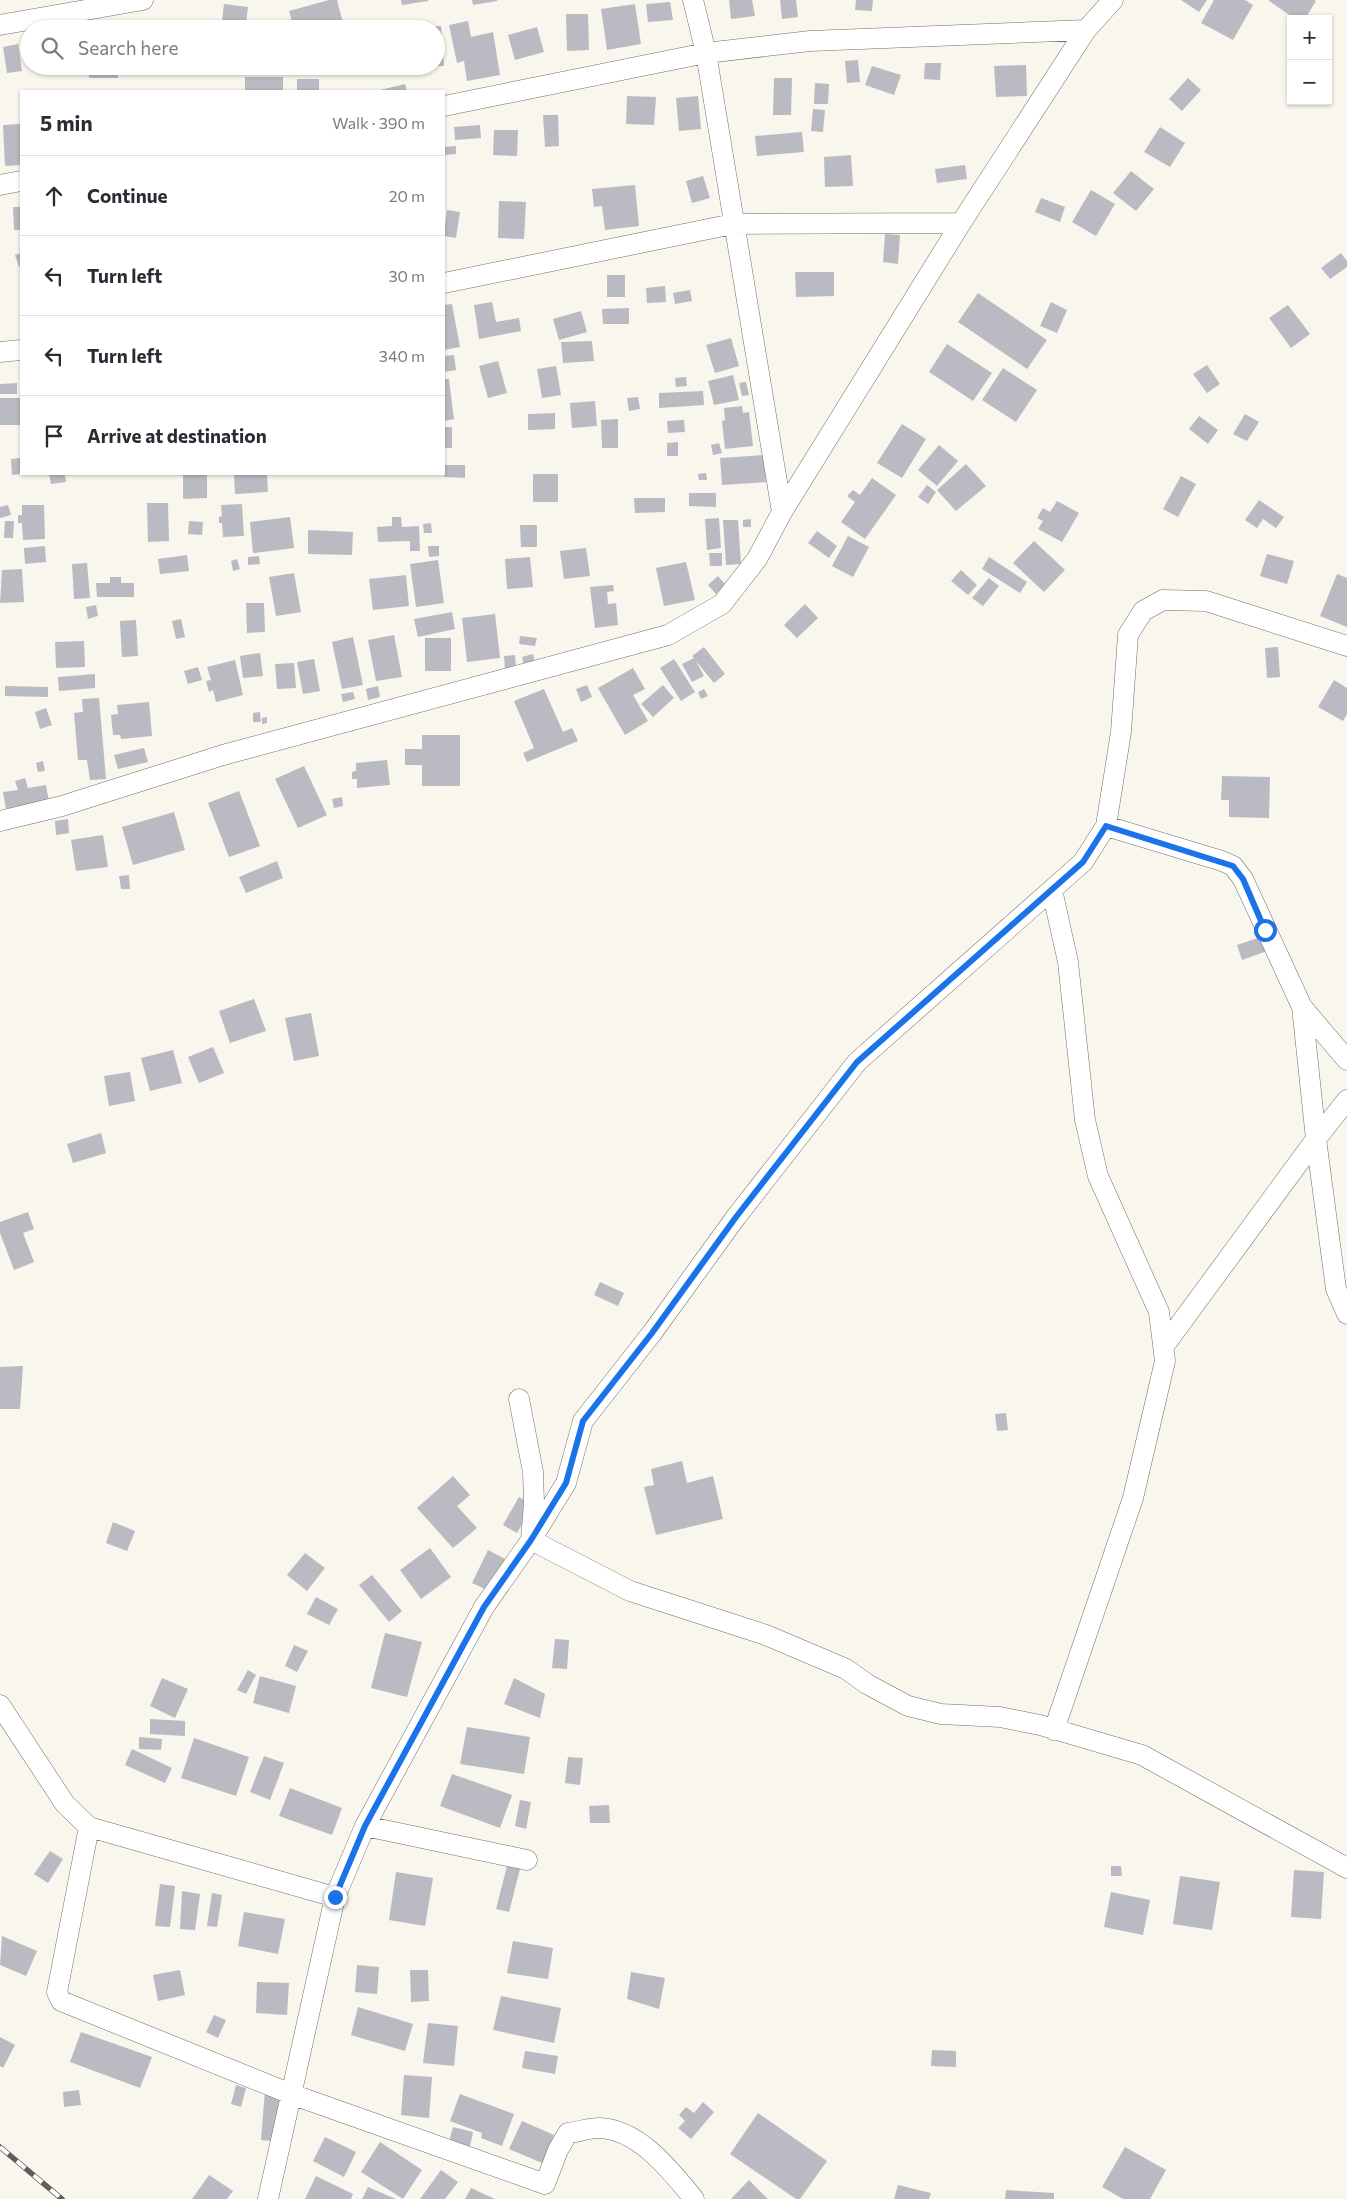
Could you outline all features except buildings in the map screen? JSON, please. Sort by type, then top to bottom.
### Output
[{"type":"street","points":[[29,20],[143,0]]},
{"type":"street","points":[[694,0],[706,53],[782,512]]},
{"type":"street","points":[[0,821],[62,806],[223,755],[668,635],[722,604],[757,559],[782,512],[961,223],[1086,30],[1113,0]]},
{"type":"street","points":[[0,25],[20,22]]},
{"type":"street","points":[[445,106],[706,53],[810,41],[1086,30]]},
{"type":"street","points":[[0,185],[20,181]]},
{"type":"street","points":[[445,283],[733,224],[961,223]]},
{"type":"street","points":[[0,352],[20,350]]},
{"type":"street","points":[[268,2199],[335,1897],[365,1826],[484,1607],[531,1540],[566,1483],[583,1421],[652,1333],[736,1217],[857,1062],[1083,862],[1106,826],[1121,732],[1128,635],[1143,611],[1164,600],[1206,601],[1347,646]]},
{"type":"street","points":[[1106,826],[1233,866],[1243,879],[1302,1007],[1347,1060]]},
{"type":"street","points":[[1052,890],[1068,962],[1085,1120],[1098,1176],[1159,1312],[1165,1361],[1133,1498],[1054,1730]]},
{"type":"street","points":[[1302,1007],[1316,1139],[1336,1289],[1347,1314]]},
{"type":"street","points":[[1164,1346],[1316,1139],[1347,1100]]},
{"type":"street","points":[[519,1399],[533,1472],[534,1503],[531,1540]]},
{"type":"street","points":[[531,1540],[630,1591],[766,1635],[846,1669],[867,1684],[908,1706],[941,1714],[1000,1717],[1054,1730],[1142,1756],[1347,1868]]},
{"type":"street","points":[[0,1705],[65,1804],[89,1827],[335,1897]]},
{"type":"street","points":[[365,1826],[527,1860]]},
{"type":"street","points":[[89,1827],[58,1992],[61,2001],[291,2094],[544,2192],[558,2150],[568,2134],[600,2128],[625,2134],[648,2149],[694,2199]]},
{"type":"railway","points":[[0,2147],[62,2199]]},
{"type":"route","points":[[335,1897],[356,1852],[365,1826],[484,1607],[531,1540],[566,1483],[583,1421],[652,1333],[736,1217],[857,1062],[1083,862],[1106,826],[1233,866],[1243,879],[1265,930]]}]
